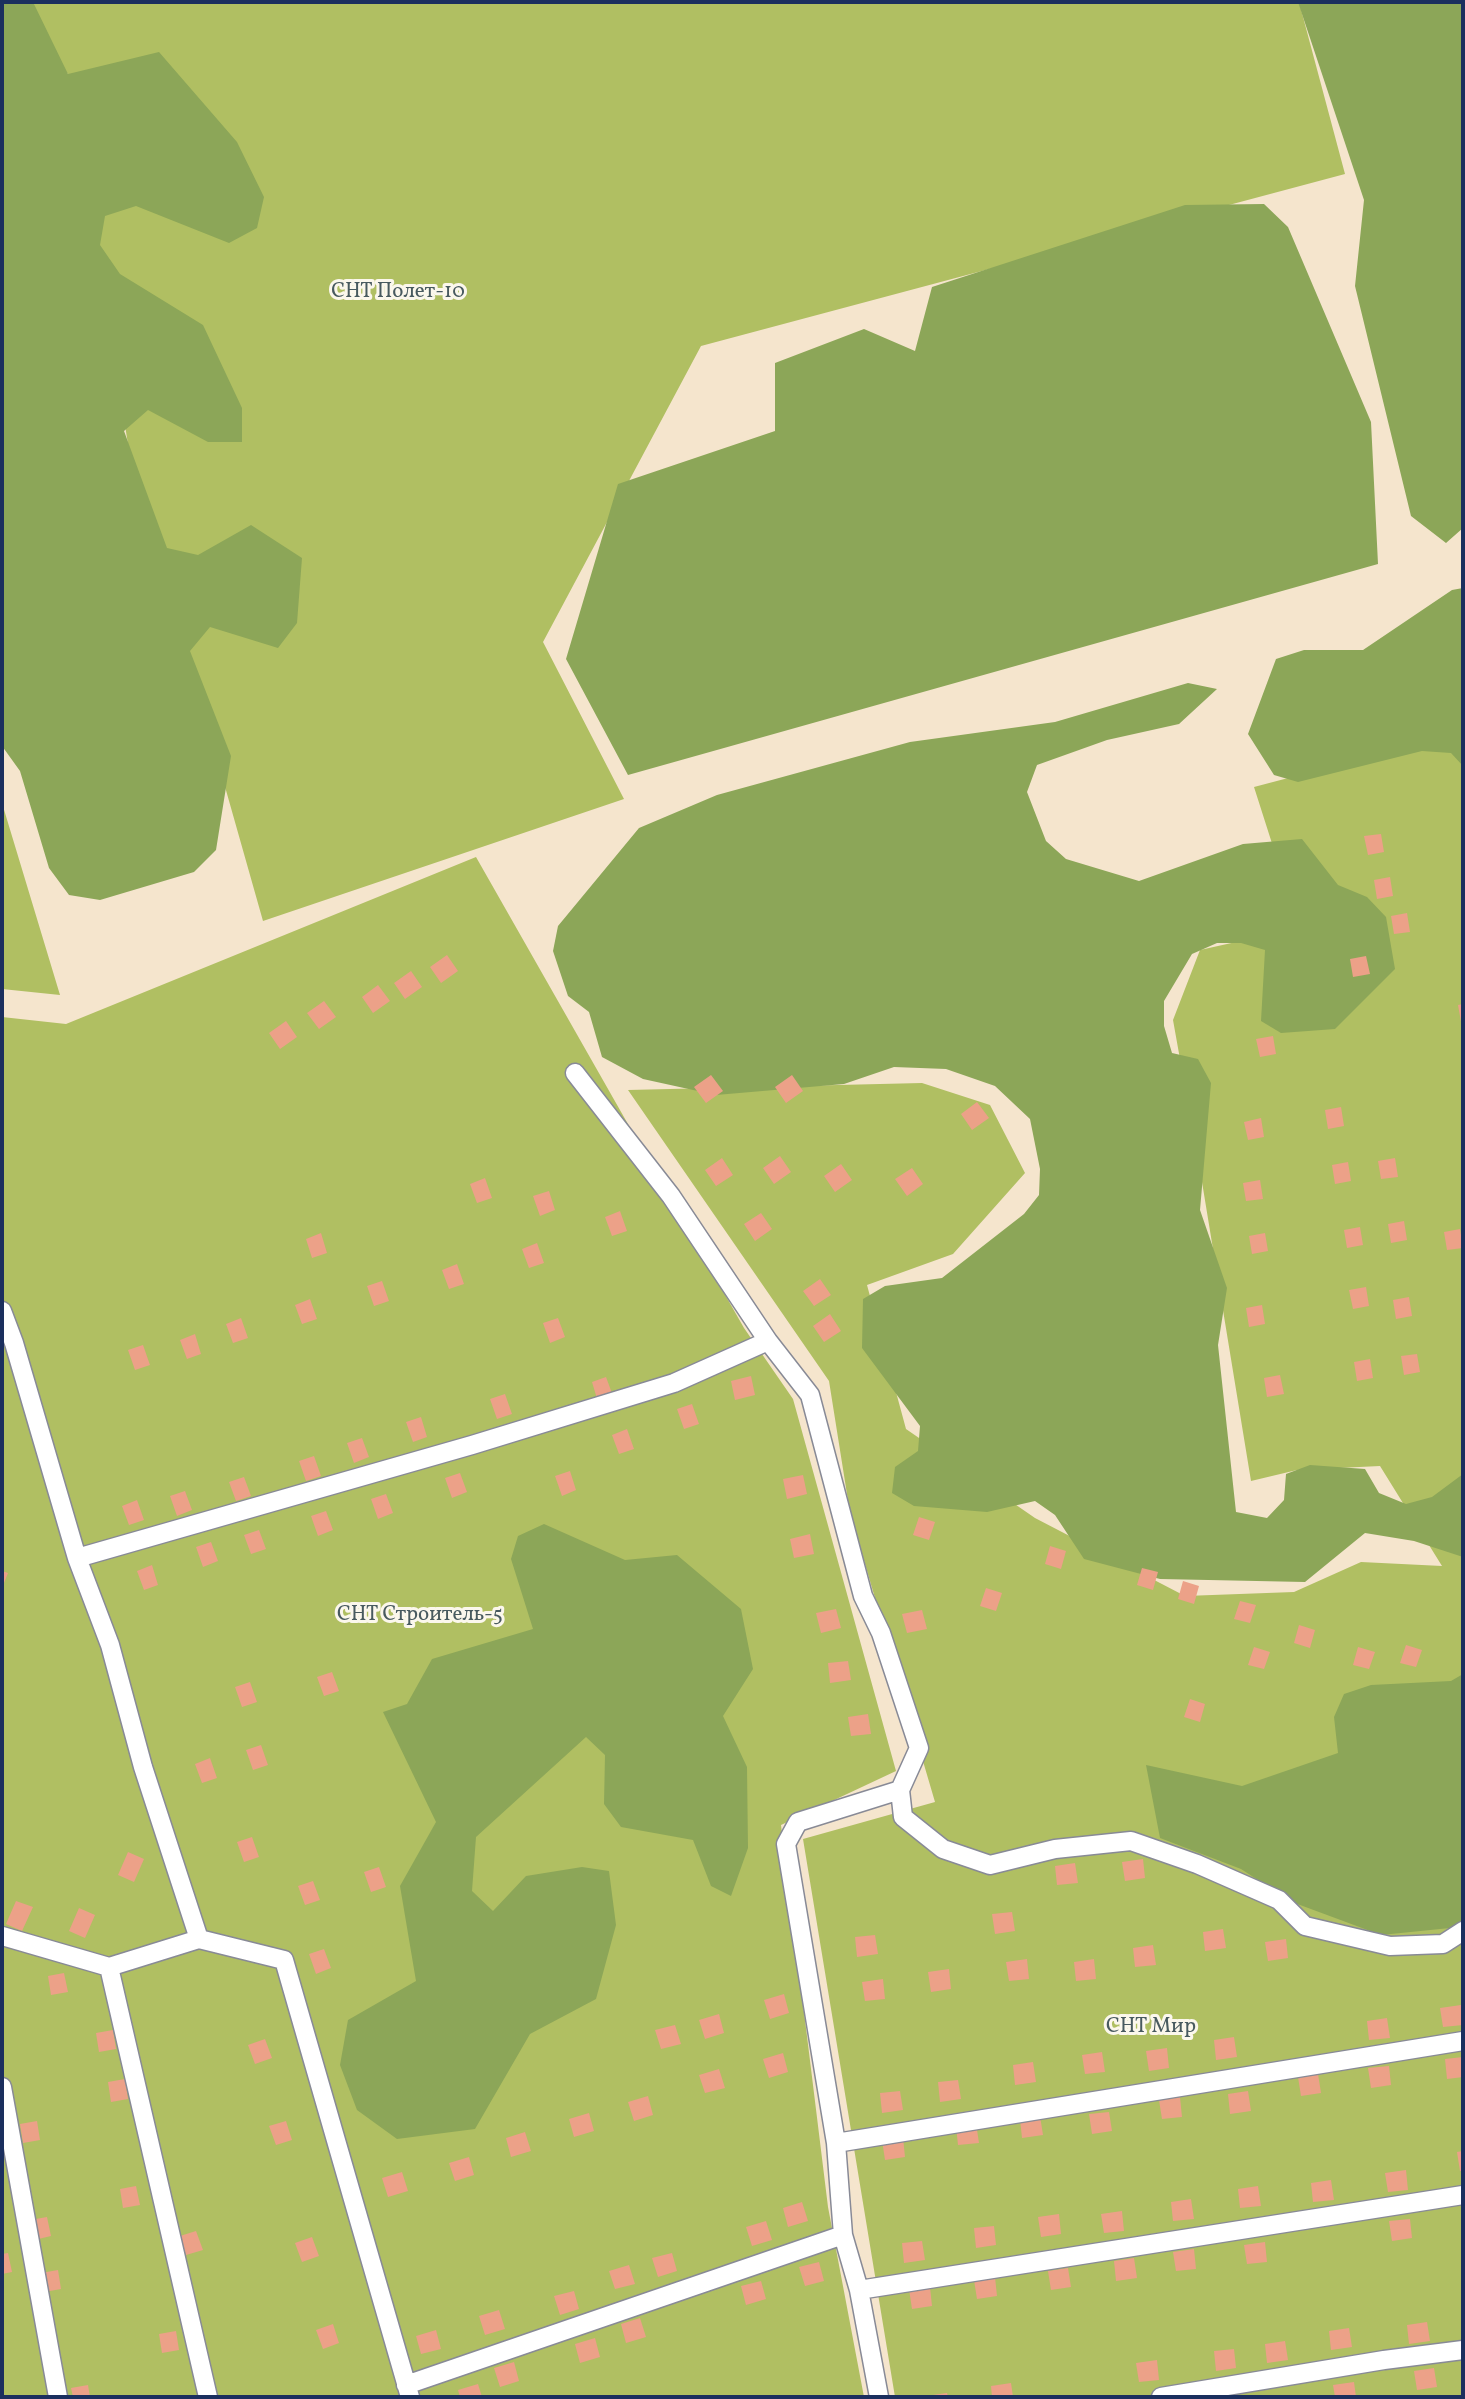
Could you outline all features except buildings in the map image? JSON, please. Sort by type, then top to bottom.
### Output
[{"type":"street","points":[[576,1073],[671,1196],[768,1340],[810,1395],[863,1596],[881,1633],[919,1748],[900,1790],[903,1817],[943,1849],[990,1865],[1055,1849],[1130,1841],[1196,1864],[1279,1900],[1305,1926],[1390,1946],[1443,1944],[1463,1931]]},
{"type":"street","points":[[2,1311],[14,1343],[77,1558],[110,1645],[143,1767],[199,1939]]},
{"type":"street","points":[[77,1558],[472,1445],[674,1383],[768,1340]]},
{"type":"street","points":[[879,2397],[859,2290],[843,2235],[836,2143],[786,1844],[798,1822],[900,1790]]},
{"type":"street","points":[[2,1936],[109,1967],[199,1939],[284,1960],[408,2391],[843,2235]]},
{"type":"street","points":[[109,1967],[208,2397]]},
{"type":"street","points":[[836,2143],[1463,2041]]},
{"type":"street","points":[[2,2087],[58,2397]]},
{"type":"street","points":[[859,2290],[1463,2194]]},
{"type":"street","points":[[1161,2397],[1384,2360],[1463,2350]]},
{"type":"green space","name":"СНТ Полет-10","points":[[2,2],[1299,2],[1345,174],[701,346],[543,642],[624,799],[263,921],[128,444],[68,74]]},
{"type":"green space","points":[[2,2],[33,2],[68,74],[159,52],[237,142],[264,197],[257,228],[229,243],[136,206],[105,216],[100,245],[120,274],[203,325],[242,408],[242,442],[208,442],[148,410],[124,431],[167,548],[198,555],[251,525],[302,558],[297,623],[278,648],[210,627],[190,651],[231,756],[216,850],[194,872],[100,900],[69,895],[49,868],[20,771],[2,746]]},
{"type":"green space","points":[[1298,2],[1463,2],[1463,528],[1446,543],[1411,516],[1355,286],[1364,200]]},
{"type":"green space","points":[[1264,204],[1288,227],[1371,422],[1378,564],[628,775],[566,659],[618,484],[775,431],[775,363],[864,329],[915,351],[932,287],[1185,205]]},
{"type":"green space","points":[[1463,588],[1463,766],[1451,753],[1422,751],[1298,782],[1274,775],[1248,734],[1276,659],[1304,650],[1363,650],[1452,590]]},
{"type":"green space","points":[[1188,683],[1217,689],[1179,724],[1107,740],[1037,765],[1027,792],[1046,841],[1066,859],[1139,881],[1243,844],[1302,839],[1338,885],[1367,897],[1386,917],[1395,969],[1335,1029],[1281,1033],[1261,1021],[1265,950],[1241,943],[1217,943],[1192,954],[1164,1001],[1164,1026],[1172,1053],[1198,1059],[1211,1083],[1200,1210],[1227,1288],[1218,1345],[1236,1512],[1267,1518],[1284,1500],[1286,1474],[1310,1465],[1365,1469],[1379,1493],[1406,1504],[1432,1497],[1463,1474],[1463,1557],[1414,1541],[1365,1533],[1305,1582],[1160,1579],[1084,1559],[1055,1515],[1035,1501],[987,1512],[914,1506],[892,1493],[895,1467],[918,1451],[920,1426],[862,1348],[863,1299],[885,1286],[942,1278],[1024,1214],[1039,1195],[1040,1169],[1030,1119],[995,1086],[946,1069],[894,1067],[844,1084],[716,1095],[643,1079],[602,1057],[589,1012],[568,996],[553,951],[558,926],[639,828],[717,795],[910,742],[1055,722]]},
{"type":"green space","name":"СНТ Мир","points":[[1463,732],[1463,2397],[895,2397],[803,1839],[935,1802],[850,1513],[829,1381],[628,1090],[922,1083],[990,1105],[1025,1173],[953,1254],[867,1285],[906,1429],[1035,1518],[1185,1596],[1294,1592],[1361,1562],[1442,1566],[1380,1466],[1297,1470],[1251,1481],[1173,1020],[1200,950],[1299,928],[1254,787]]},
{"type":"green space","points":[[2,803],[60,995],[2,989]]},
{"type":"green space","name":"СНТ Строитель-5","points":[[476,857],[744,1328],[793,1399],[896,1771],[781,1825],[828,2207],[864,2397],[2,2397],[2,1017],[66,1024]]},
{"type":"green space","points":[[544,1524],[625,1560],[677,1555],[741,1609],[753,1669],[723,1716],[747,1767],[748,1848],[731,1896],[711,1886],[693,1840],[621,1827],[604,1804],[605,1755],[586,1737],[476,1837],[472,1891],[493,1911],[526,1876],[582,1867],[609,1871],[616,1925],[596,1999],[530,2034],[475,2129],[397,2139],[357,2110],[340,2065],[348,2020],[416,1981],[400,1886],[436,1822],[383,1712],[407,1704],[432,1659],[533,1629],[511,1559],[518,1536]]},
{"type":"green space","points":[[1463,1674],[1463,1921],[1450,1928],[1381,1935],[1292,1902],[1241,1869],[1160,1838],[1146,1765],[1242,1786],[1338,1753],[1334,1717],[1344,1694],[1371,1685],[1451,1681]]}]
